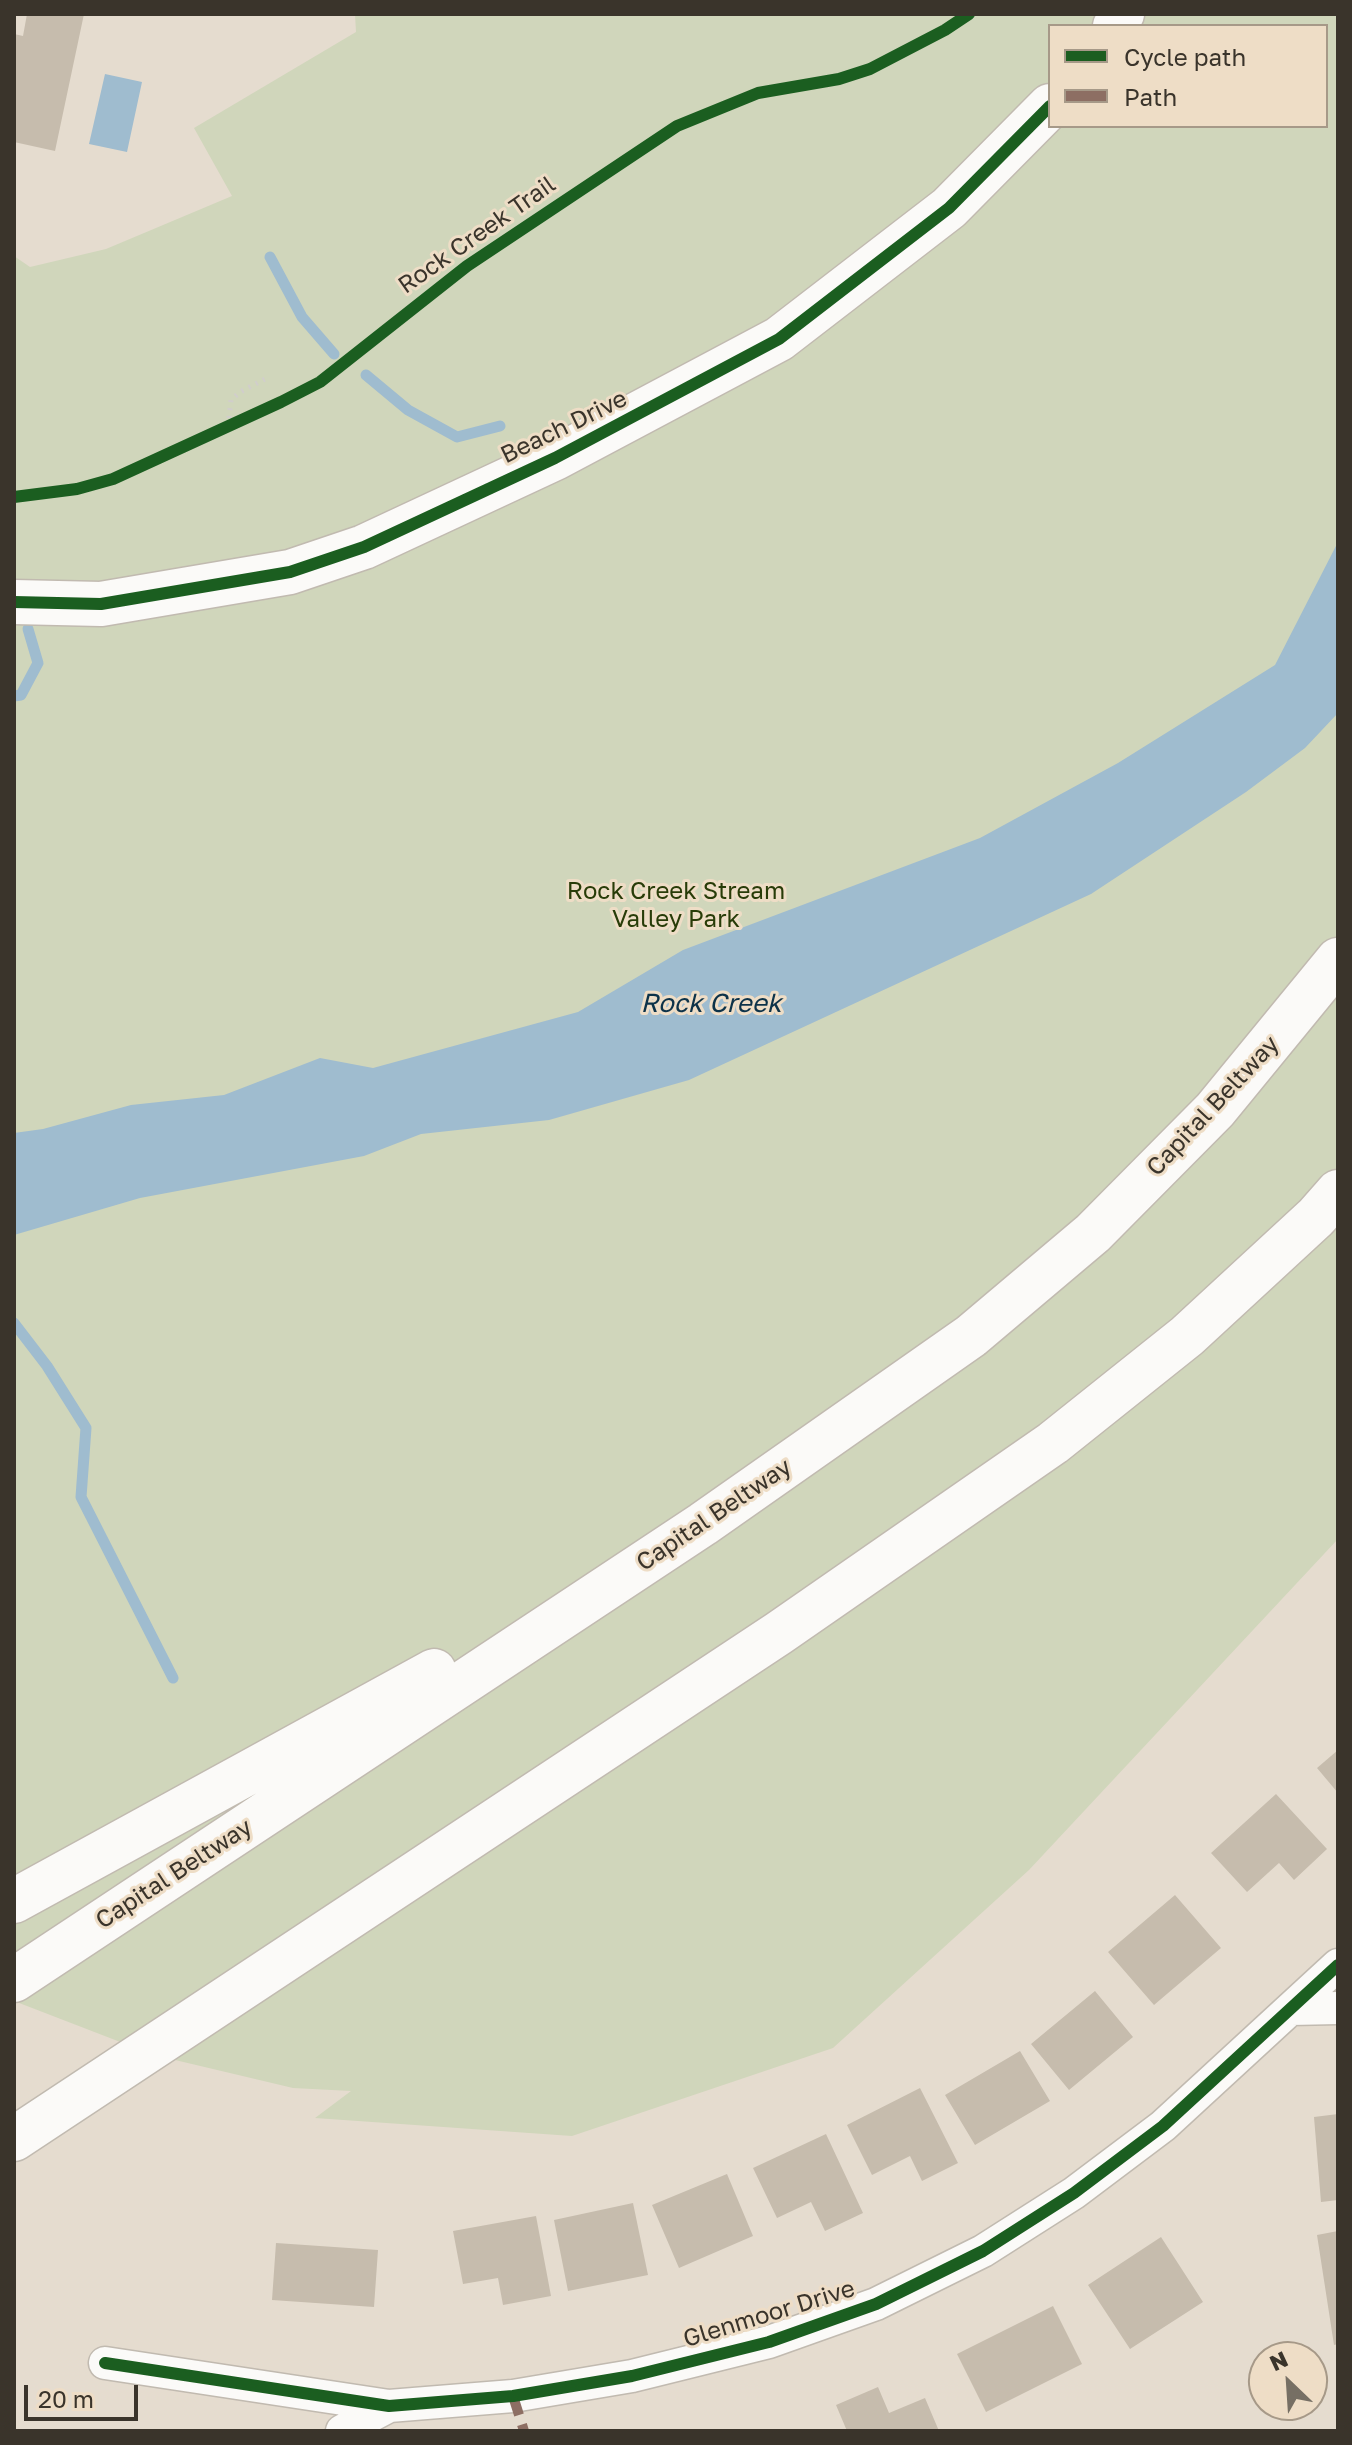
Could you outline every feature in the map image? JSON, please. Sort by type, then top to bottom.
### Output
[{"type":"main road","name":"Beach Drive","points":[[14,602],[101,604],[290,572],[364,547],[555,458],[779,339],[949,208],[1048,108]]},
{"type":"main road","name":"Capital Beltway","points":[[14,1980],[703,1524],[971,1336],[1093,1233],[1215,1110],[1338,960]]},
{"type":"main road","points":[[14,2139],[779,1633],[1053,1443],[1187,1336],[1338,1192]]},
{"type":"main road","points":[[14,1901],[703,1524]]},
{"type":"street","name":"Glenmoor Drive","points":[[105,2363],[389,2406],[513,2396],[632,2376],[769,2342],[876,2304],[983,2251],[1074,2193],[1163,2126],[1338,1965]]},
{"type":"street","points":[[1291,2009],[1338,2008]]},
{"type":"street","points":[[342,2431],[389,2406]]},
{"type":"path","points":[[228,426],[231,400],[267,378]]},
{"type":"path","points":[[215,431],[241,420]]},
{"type":"green space","name":"Rock Creek Stream Valley Park","points":[[355,14],[1338,14],[1338,1539],[1029,1870],[833,2048],[572,2136],[315,2118],[351,2091],[293,2088],[154,2055],[14,2001],[14,256],[30,267],[106,249],[232,196],[194,128],[356,32]]},
{"type":"water","points":[[105,74],[142,82],[127,152],[89,144]]},
{"type":"water","name":"Rock Creek","points":[[1338,542],[1338,713],[1305,748],[1246,792],[1091,894],[689,1080],[549,1120],[421,1134],[364,1156],[140,1198],[14,1235],[14,1133],[43,1129],[131,1105],[224,1095],[320,1058],[373,1068],[578,1012],[683,950],[980,838],[1118,763],[1275,665]]},
{"type":"building","points":[[27,14],[84,14],[55,151],[14,142],[14,34],[23,36]]},
{"type":"building","points":[[1338,1750],[1338,1793],[1317,1768]]},
{"type":"building","points":[[1276,1794],[1327,1849],[1294,1880],[1279,1863],[1247,1892],[1211,1853]]},
{"type":"building","points":[[1175,1895],[1221,1948],[1154,2005],[1108,1952]]},
{"type":"building","points":[[1095,1991],[1133,2037],[1069,2090],[1031,2044]]},
{"type":"building","points":[[1020,2051],[1050,2101],[975,2145],[945,2095]]},
{"type":"building","points":[[920,2088],[958,2163],[922,2181],[910,2156],[872,2175],[847,2125]]},
{"type":"building","points":[[1338,2114],[1338,2200],[1321,2202],[1314,2117]]},
{"type":"building","points":[[826,2134],[863,2213],[825,2231],[811,2202],[777,2218],[753,2168]]},
{"type":"building","points":[[727,2174],[753,2236],[679,2268],[652,2205]]},
{"type":"building","points":[[633,2203],[648,2275],[568,2291],[554,2220]]},
{"type":"building","points":[[536,2216],[551,2296],[503,2305],[498,2278],[463,2284],[453,2231]]},
{"type":"building","points":[[1338,2231],[1338,2344],[1334,2345],[1317,2235]]},
{"type":"building","points":[[1161,2237],[1203,2302],[1130,2349],[1088,2285]]},
{"type":"building","points":[[276,2243],[378,2250],[374,2307],[272,2300]]},
{"type":"building","points":[[1053,2306],[1082,2364],[986,2412],[957,2354]]},
{"type":"building","points":[[878,2387],[889,2413],[925,2398],[939,2431],[847,2431],[836,2405]]},
{"type":"waterway","points":[[270,257],[302,317],[334,354]]},
{"type":"waterway","points":[[366,375],[408,410],[457,437],[500,426]]},
{"type":"waterway","points":[[14,696],[21,695],[38,663],[28,629]]},
{"type":"waterway","points":[[14,1323],[47,1366],[86,1428],[81,1497],[173,1678]]},
{"type":"marked path","points":[[513,2396],[524,2431]]},
{"type":"cycle path","name":"Rock Creek Trail","points":[[14,497],[77,489],[113,479],[281,402],[320,382],[467,266],[677,126],[758,93],[839,79],[870,69],[969,14]]},
{"type":"cycle path","points":[[14,602],[101,604],[290,572],[364,547],[555,458],[779,339],[949,208],[1048,108]]},
{"type":"cycle path","points":[[105,2363],[389,2406],[513,2396],[632,2376],[769,2342],[876,2304],[983,2251],[1074,2193],[1163,2126],[1338,1965]]}]
